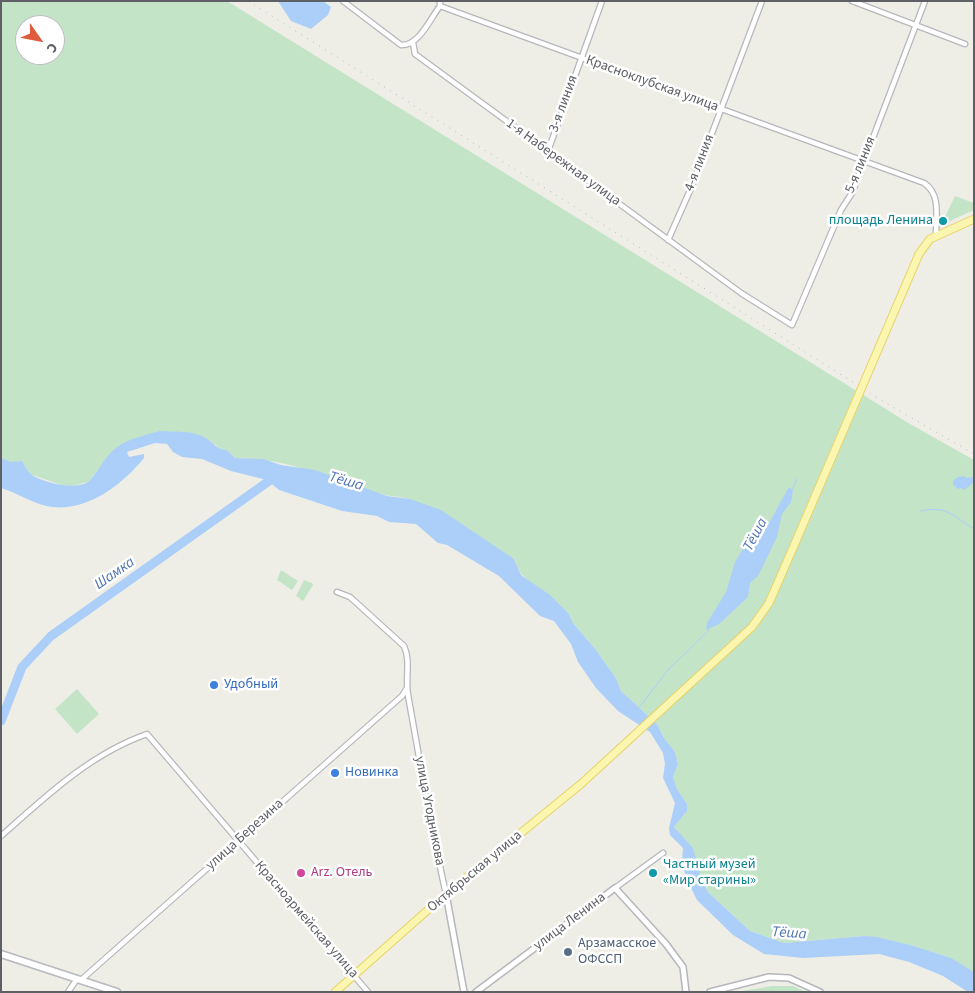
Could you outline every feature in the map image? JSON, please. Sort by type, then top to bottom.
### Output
[{"type":"main road","points":[[936,236],[974,219]]},
{"type":"main road","name":"Октябрьская улица","points":[[335,992],[446,894],[581,784],[680,691],[752,627],[768,603],[799,534],[919,254],[930,239],[936,236]]},
{"type":"main road","points":[[1,954],[117,992]]},
{"type":"street","points":[[343,1],[401,45],[413,42],[440,4]]},
{"type":"street","name":"3-я линия","points":[[548,151],[602,1]]},
{"type":"street","name":"4-я линия","points":[[668,240],[692,186],[762,1]]},
{"type":"street","points":[[852,1],[965,44]]},
{"type":"street","name":"5-я линия","points":[[792,325],[798,316],[840,210],[852,193],[914,25],[925,1]]},
{"type":"street","name":"Красноклубская улица","points":[[440,4],[581,58],[930,186],[936,200],[936,236]]},
{"type":"street","name":"1-я Набережная улица","points":[[413,42],[415,54],[741,293],[792,325]]},
{"type":"street","name":"улица Угодникова","points":[[337,592],[350,597],[404,646],[407,654],[407,688],[429,818],[446,894],[464,992]]},
{"type":"street","name":"улица Березина","points":[[68,992],[79,980],[239,842],[402,696],[407,688]]},
{"type":"street","name":"Красноармейская улица","points":[[1,836],[73,775],[134,739],[147,734],[368,992]]},
{"type":"street","name":"улица Ленина","points":[[476,992],[663,853]]},
{"type":"street","points":[[615,888],[666,944],[683,967],[686,992]]},
{"type":"street","points":[[710,992],[768,977],[789,978],[820,992]]},
{"type":"green space","points":[[1,1],[227,1],[910,424],[974,460],[974,972],[950,958],[914,946],[864,936],[784,943],[750,931],[709,893],[702,882],[687,841],[674,827],[687,811],[687,804],[677,789],[673,777],[678,764],[675,752],[664,738],[657,724],[621,691],[616,678],[573,623],[569,614],[521,574],[514,559],[424,506],[407,499],[382,494],[290,465],[272,461],[235,458],[227,450],[222,450],[206,438],[159,431],[115,449],[88,482],[72,486],[61,485],[30,474],[22,461],[11,463],[1,458]]},
{"type":"green space","points":[[955,196],[974,203],[974,210],[941,225]]},
{"type":"green space","points":[[281,570],[298,581],[292,590],[277,580]]},
{"type":"green space","points":[[304,580],[313,585],[303,601],[296,596]]},
{"type":"green space","points":[[77,689],[99,714],[77,734],[55,709]]},
{"type":"green space","points":[[772,986],[793,986],[806,992],[736,992]]},
{"type":"water","points":[[278,1],[323,1],[331,7],[328,15],[311,29],[291,21]]},
{"type":"water","points":[[159,431],[201,435],[218,448],[227,450],[235,458],[263,459],[281,465],[315,470],[387,496],[410,499],[441,510],[514,559],[521,575],[550,595],[569,614],[573,623],[616,678],[621,691],[657,724],[664,738],[675,752],[678,764],[673,777],[677,789],[687,804],[687,811],[674,827],[693,848],[702,882],[709,893],[750,931],[784,943],[864,936],[877,937],[951,958],[974,972],[974,992],[968,992],[943,976],[909,962],[879,954],[803,958],[764,954],[733,935],[697,900],[686,878],[682,860],[683,848],[670,835],[669,828],[675,803],[663,778],[665,764],[663,753],[650,732],[618,711],[596,688],[578,662],[571,644],[554,621],[540,616],[499,576],[447,545],[438,543],[416,524],[389,522],[377,516],[342,511],[279,490],[267,480],[231,471],[202,459],[182,457],[173,452],[167,444],[155,443],[127,452],[129,457],[144,454],[144,458],[115,486],[103,494],[78,505],[65,507],[46,506],[1,488],[1,458],[11,462],[22,461],[30,473],[51,483],[69,486],[84,484],[96,473],[112,451],[131,440]]},
{"type":"water","points":[[964,476],[966,478],[973,477],[974,482],[964,490],[958,489],[953,485],[953,481],[958,477]]},
{"type":"water","points":[[789,487],[793,491],[791,502],[782,514],[777,537],[758,576],[750,583],[748,597],[719,624],[706,630],[707,623],[726,592],[735,562],[749,539],[764,532]]},
{"type":"waterway","name":"Шамка","points":[[1,721],[22,667],[51,636],[276,476]]},
{"type":"waterway","name":"Тёша","points":[[792,490],[797,479]]},
{"type":"waterway","points":[[921,511],[937,509],[944,511],[974,529]]},
{"type":"waterway","name":"Тёша","points":[[638,709],[668,670],[709,630]]},
{"type":"railway","points":[[248,1],[886,403],[974,454]]},
{"type":"place","name":"площадь Ленина","points":[[943,221]]},
{"type":"place","name":"Удобный","points":[[214,685]]},
{"type":"place","name":"Новинка","points":[[335,773]]},
{"type":"place","name":"Arz. Отель","points":[[301,873]]},
{"type":"place","name":"Частный музей «Мир старины»","points":[[653,873]]},
{"type":"place","name":"Арзамасское ОФССП","points":[[568,952]]}]
